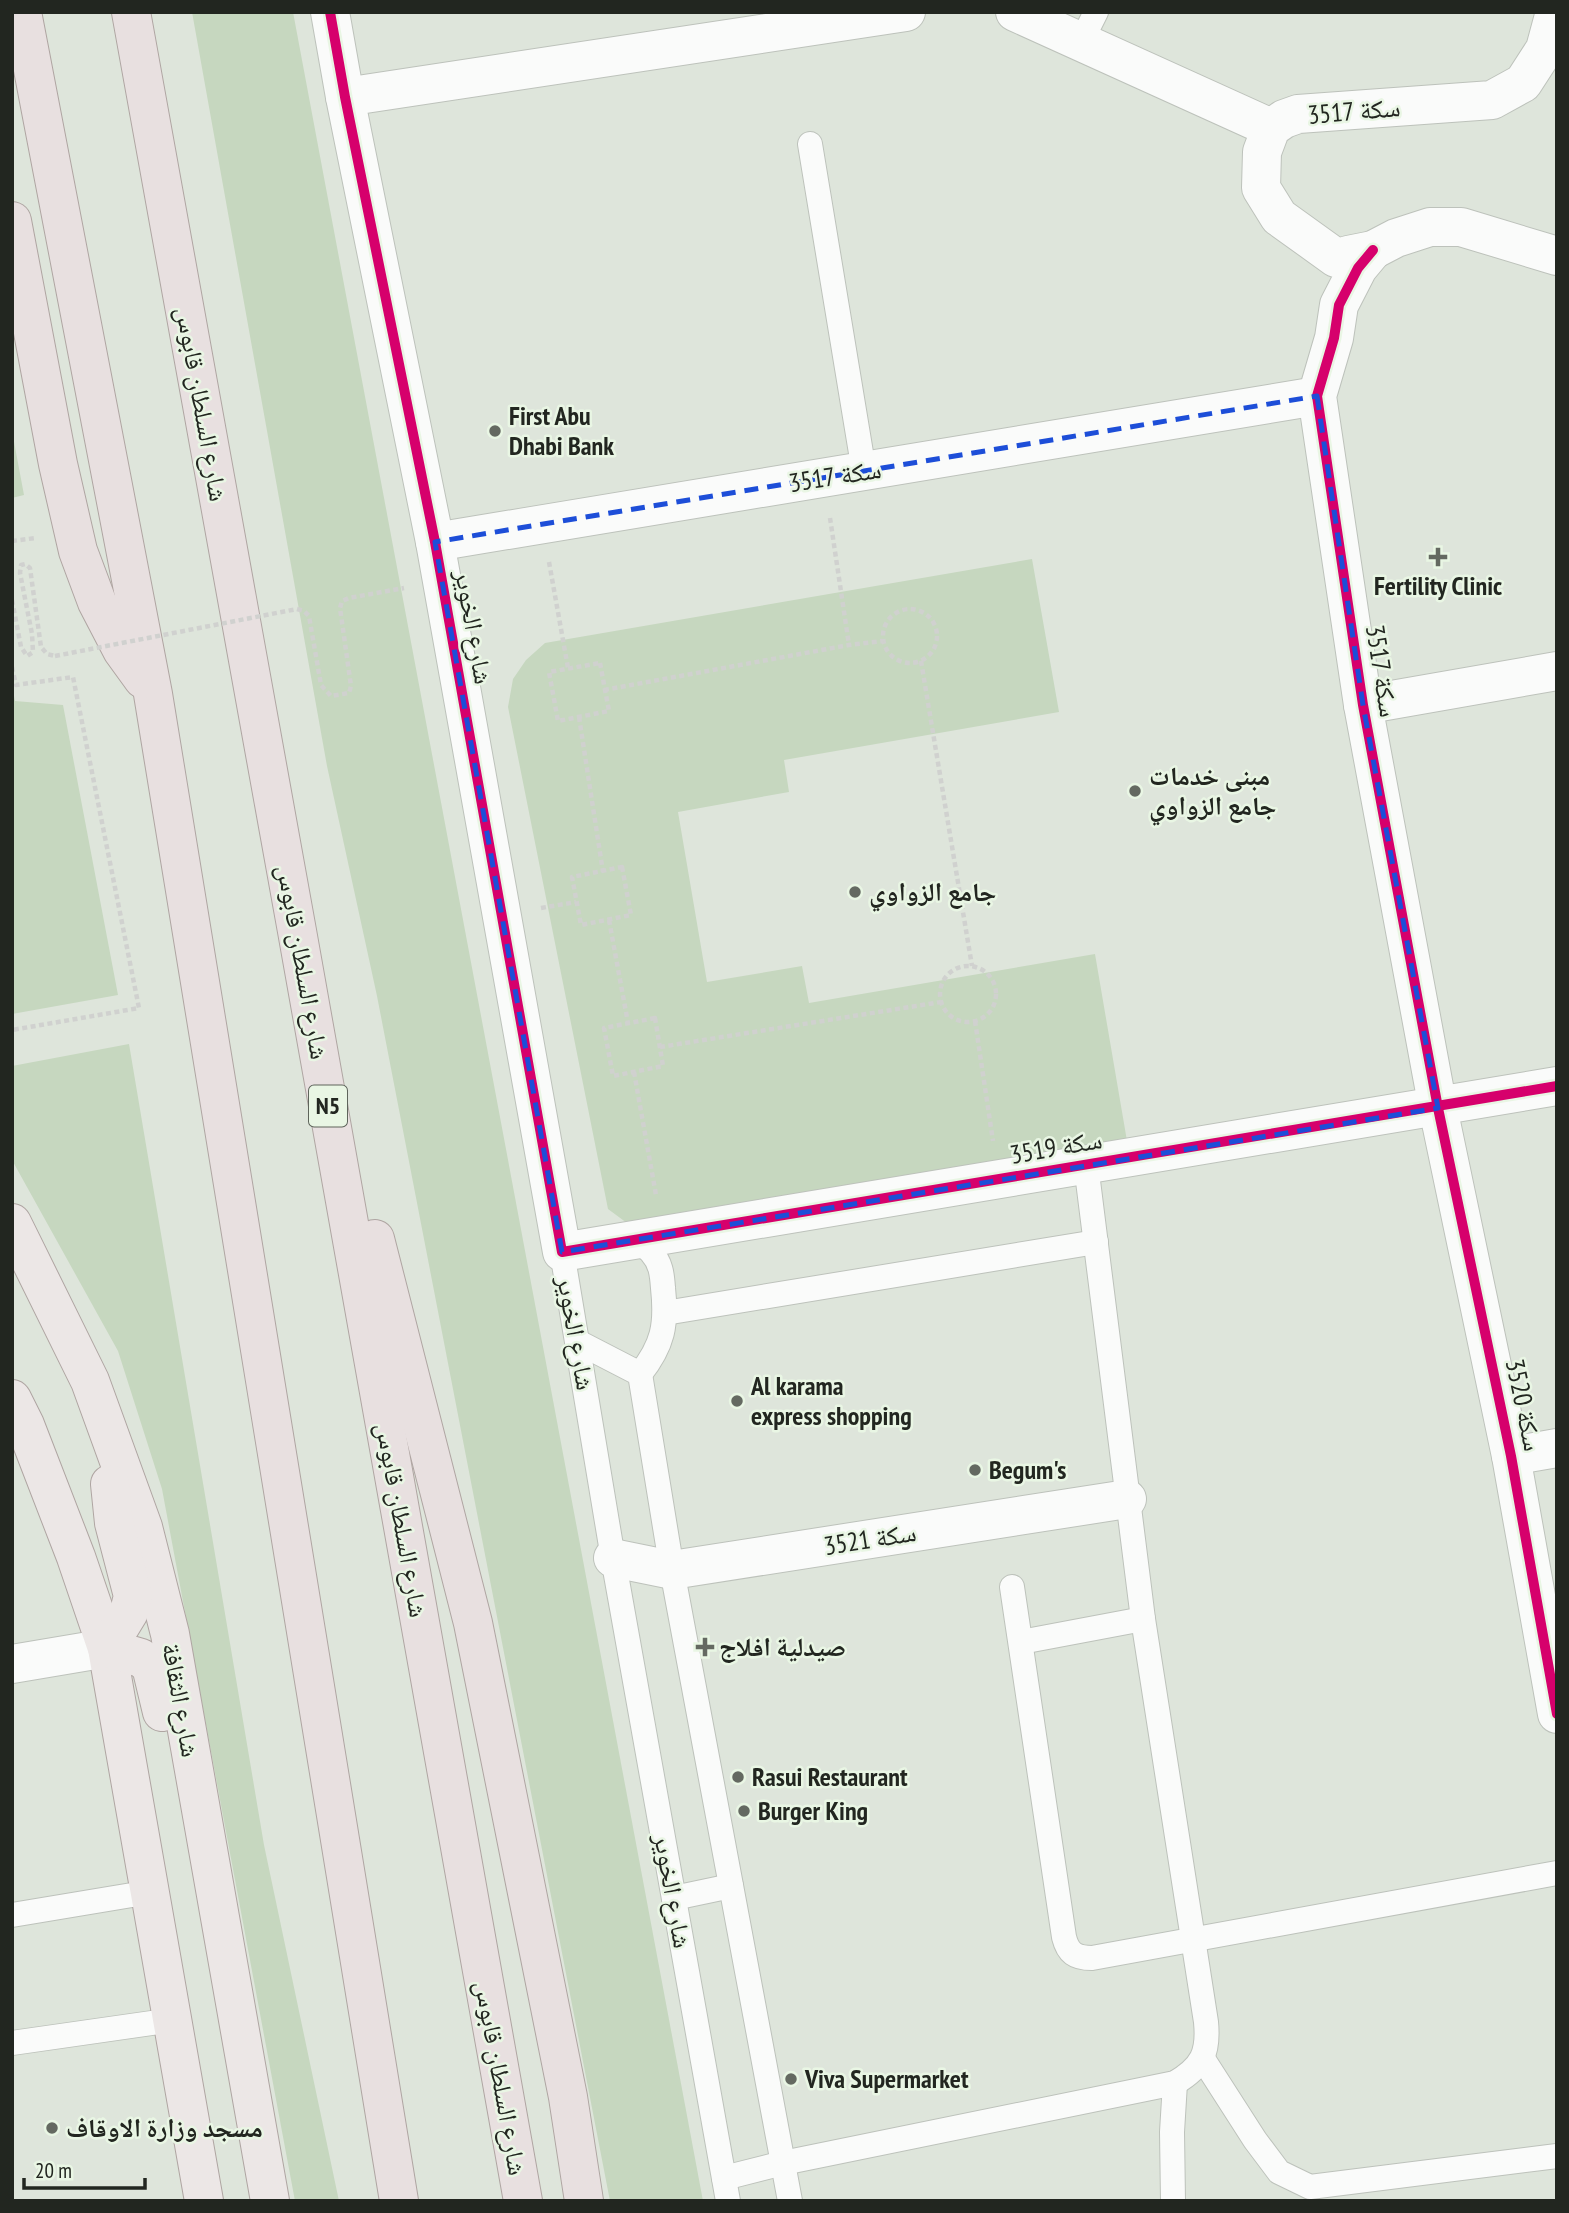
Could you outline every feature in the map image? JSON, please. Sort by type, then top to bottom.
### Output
[{"type":"highway","points":[[23,12],[153,694],[399,2201]]},
{"type":"highway","name":"شارع السلطان قابوس","points":[[131,12],[523,2201]]},
{"type":"highway","points":[[12,221],[58,464],[78,551],[97,602],[122,650],[153,694]]},
{"type":"highway","points":[[297,931],[473,1623],[568,2097],[584,2201]]},
{"type":"main road","name":"شارع الثقافة","points":[[12,1223],[90,1381],[143,1527],[170,1634],[270,2201]]},
{"type":"main road","points":[[12,1399],[25,1425],[76,1557],[107,1648],[204,2201]]},
{"type":"main road","points":[[105,1422],[114,1523],[133,1596],[129,1612],[107,1648]]},
{"type":"main road","points":[[107,1648],[141,1658],[151,1667],[250,2083]]},
{"type":"street","name":"شارع الخوير","points":[[330,12],[435,542],[562,1252]]},
{"type":"street","points":[[345,97],[793,21],[906,12]]},
{"type":"street","points":[[1015,12],[1089,27],[1271,128]]},
{"type":"street","name":"سكة 3517","points":[[1438,1108],[1363,705],[1317,396],[1334,338],[1342,274],[1279,217],[1261,188],[1262,152],[1271,128],[1298,114],[1492,100],[1523,83],[1545,49],[1555,12]]},
{"type":"street","points":[[1342,274],[1373,250],[1396,238],[1430,227],[1461,228],[1557,256]]},
{"type":"street","name":"سكة 3517","points":[[435,542],[1317,396]]},
{"type":"street","points":[[1363,705],[1557,671]]},
{"type":"street","name":"سكة 3519","points":[[562,1252],[1438,1108],[1557,1086]]},
{"type":"street","name":"سكة 3520","points":[[1438,1108],[1511,1457],[1557,1714]]},
{"type":"street","points":[[1511,1457],[1557,1448]]},
{"type":"street","name":"سكة 3521","points":[[613,1558],[672,1570],[1127,1499]]},
{"type":"street","points":[[12,1664],[107,1648]]},
{"type":"lane","points":[[810,144],[864,471]]},
{"type":"lane","points":[[726,2190],[783,2163],[1175,2083],[1191,2074],[1203,2059],[1208,2040],[1143,1619],[1086,1165]]},
{"type":"lane","points":[[648,1237],[651,1251],[661,1266],[665,1328],[655,1356],[640,1374],[672,1570],[790,2201]]},
{"type":"lane","points":[[665,1313],[1096,1242]]},
{"type":"lane","name":"شارع الخوير","points":[[562,1252],[613,1558],[726,2190]]},
{"type":"lane","points":[[578,1342],[640,1374]]},
{"type":"lane","points":[[1012,1587],[1066,1947],[1072,1955],[1082,1958],[1192,1940],[1557,1873]]},
{"type":"lane","points":[[1021,1643],[1143,1619]]},
{"type":"lane","points":[[674,1898],[731,1886]]},
{"type":"lane","points":[[12,1915],[150,1892]]},
{"type":"lane","points":[[12,2043],[173,2020]]},
{"type":"lane","points":[[1203,2059],[1279,2172],[1310,2187],[1557,2156]]},
{"type":"lane","points":[[1173,2201],[1172,2132],[1175,2083]]},
{"type":"path","points":[[823,478],[849,645]]},
{"type":"path","points":[[542,524],[568,668]]},
{"type":"path","points":[[12,600],[20,647],[27,656],[33,652],[32,634],[20,573],[21,565],[26,564],[30,568],[41,647],[47,654],[55,656],[296,609],[304,611],[309,617],[321,685],[331,696],[349,693],[351,686],[340,608],[342,601],[442,581]]},
{"type":"path","points":[[915,608],[923,611],[935,624],[937,642],[928,657],[921,662],[900,662],[889,653],[883,641],[886,624],[898,611],[915,608]]},
{"type":"path","points":[[604,690],[883,641]]},
{"type":"path","points":[[921,662],[972,966]]},
{"type":"path","points":[[600,663],[609,711],[558,720],[549,672],[568,668],[600,663]]},
{"type":"path","points":[[12,667],[16,685],[73,677],[139,1008],[12,1030]]},
{"type":"path","points":[[579,717],[603,872]]},
{"type":"path","points":[[622,867],[631,915],[609,920],[581,925],[572,877],[622,867]]},
{"type":"path","points":[[609,920],[628,1023]]},
{"type":"path","points":[[963,966],[972,966],[988,975],[996,992],[995,1001],[984,1017],[975,1021],[958,1020],[950,1016],[941,1002],[940,993],[947,975],[963,966]]},
{"type":"path","points":[[660,1047],[941,1002]]},
{"type":"path","points":[[655,1018],[663,1066],[613,1076],[604,1028],[628,1023],[655,1018]]},
{"type":"path","points":[[975,1021],[998,1180]]},
{"type":"path","points":[[634,1072],[648,1237]]},
{"type":"highlighted area","points":[[1317,396],[1363,705],[1438,1108],[562,1252],[435,542]]},
{"type":"green space","points":[[192,12],[293,12],[703,2201],[610,2201],[377,996],[327,766]]},
{"type":"green space","points":[[12,431],[24,495],[12,498]]},
{"type":"green space","points":[[1032,559],[1059,712],[784,760],[789,792],[678,812],[707,982],[802,966],[809,1003],[1095,954],[1127,1141],[631,1226],[608,1209],[508,707],[513,679],[526,660],[545,643]]},
{"type":"green space","points":[[12,686],[15,701],[63,705],[118,995],[12,1014]]},
{"type":"green space","points":[[129,1044],[264,1845],[339,2201],[295,2201],[162,1489],[118,1351],[12,1160],[12,1066]]},
{"type":"cycle path","points":[[330,12],[435,542],[562,1252],[1557,1086]]},
{"type":"cycle path","points":[[1373,250],[1358,268],[1339,305],[1334,338],[1317,396],[1363,705],[1438,1108],[1511,1456],[1557,1714]]},
{"type":"place","name":"First Abu Dhabi Bank","points":[[495,431]]},
{"type":"place","name":"Fertility Clinic","points":[[1438,557]]},
{"type":"place","name":"مبنى خدمات جامع الزواوي","points":[[1135,791]]},
{"type":"place","name":"جامع الزواوي","points":[[855,892]]},
{"type":"place","name":"Al karama express shopping","points":[[737,1401]]},
{"type":"place","name":"Begum's","points":[[975,1470]]},
{"type":"place","name":"صيدلية افلاج","points":[[705,1647]]},
{"type":"place","name":"Rasui Restaurant","points":[[738,1777]]},
{"type":"place","name":"Burger King","points":[[744,1811]]},
{"type":"place","name":"Viva Supermarket","points":[[791,2079]]},
{"type":"place","name":"مسجد وزارة الاوقاف","points":[[52,2128]]}]
